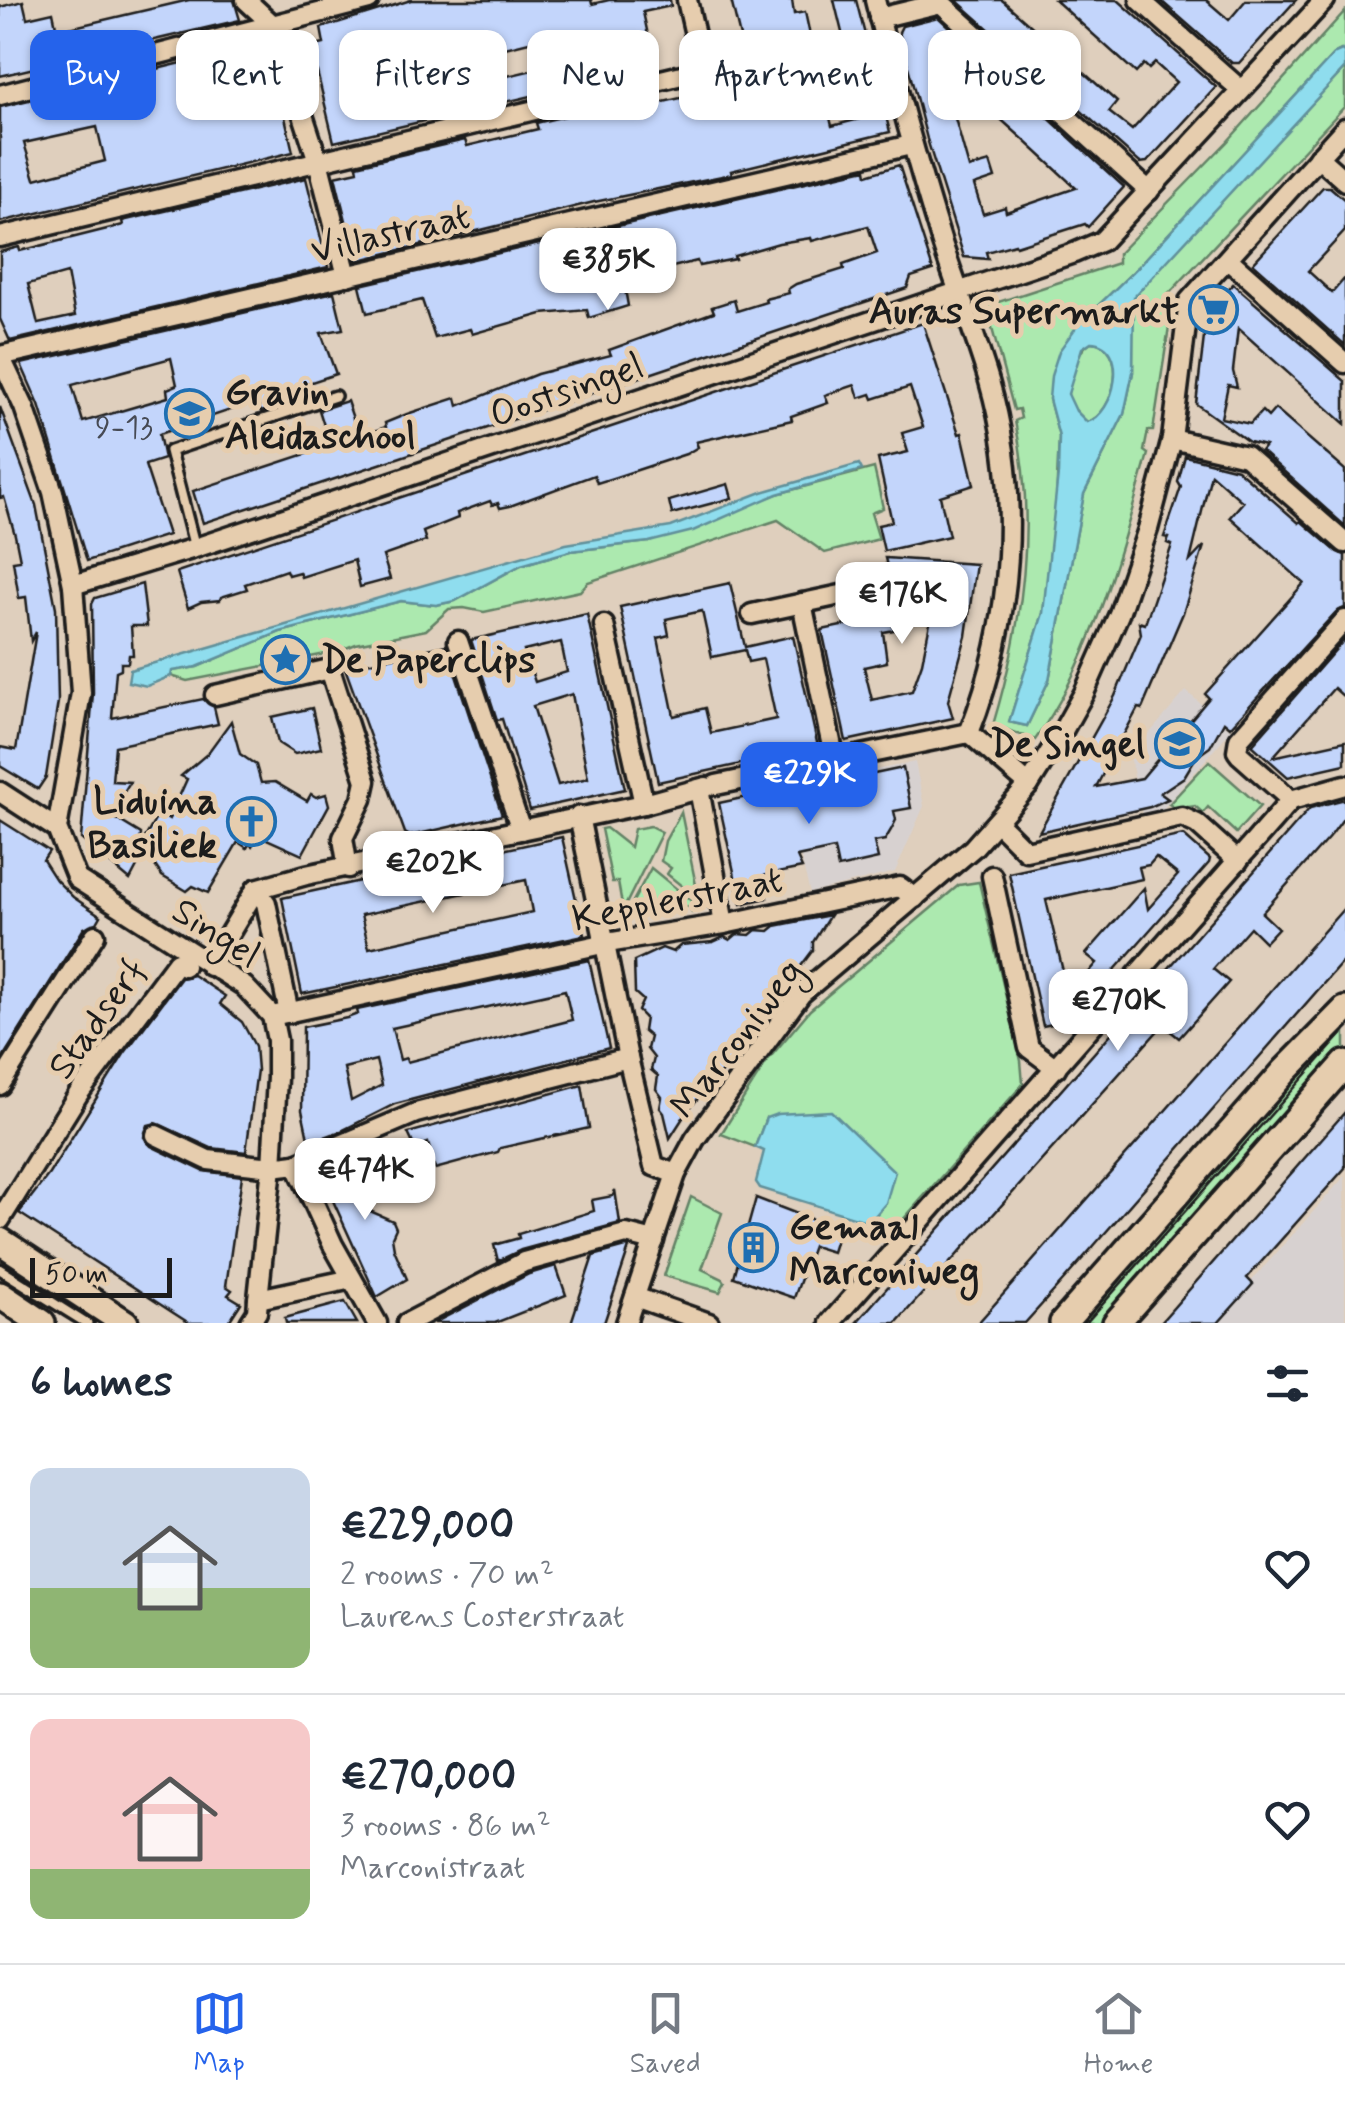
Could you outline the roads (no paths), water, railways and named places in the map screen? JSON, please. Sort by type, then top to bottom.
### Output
[{"type":"main road","points":[[1062,1323],[1285,1071],[1345,1010]]},
{"type":"main road","points":[[1116,1323],[1345,1064]]},
{"type":"main road","points":[[0,1241],[125,1323]]},
{"type":"main road","points":[[2,1305],[42,1323]]},
{"type":"street","points":[[246,0],[274,26],[318,160],[346,276]]},
{"type":"street","points":[[0,95],[369,0]]},
{"type":"street","points":[[0,236],[702,70],[687,0]]},
{"type":"street","points":[[1140,0],[1241,90]]},
{"type":"street","name":"Oostsingel","points":[[73,585],[195,548],[1102,241],[1325,0]]},
{"type":"street","points":[[969,733],[994,658],[1010,537],[1009,486],[989,381],[912,145],[877,9],[940,3],[1149,191]]},
{"type":"street","name":"Marconiweg","points":[[626,1323],[676,1174],[695,1139],[800,994],[973,848],[1029,785],[1084,693],[1119,614],[1148,529],[1172,439],[1189,302],[1345,128]]},
{"type":"street","name":"Villastraat","points":[[0,356],[912,145]]},
{"type":"street","points":[[1318,157],[1345,181]]},
{"type":"street","points":[[1228,259],[1345,363]]},
{"type":"street","points":[[0,356],[24,407],[52,492],[73,585],[80,693],[57,829],[0,792]]},
{"type":"street","points":[[1172,439],[1246,456],[1345,543]]},
{"type":"street","points":[[752,614],[850,593]]},
{"type":"street","points":[[802,603],[835,761]]},
{"type":"street","points":[[1291,800],[1240,755],[1239,739],[1345,620]]},
{"type":"street","points":[[604,624],[644,804]]},
{"type":"street","points":[[458,641],[521,830]]},
{"type":"street","points":[[216,694],[330,668],[366,782],[362,799],[342,838],[348,868]]},
{"type":"street","points":[[256,889],[707,787],[969,733]]},
{"type":"street","points":[[969,733],[1029,785]]},
{"type":"street","points":[[830,1323],[1291,800],[1345,784]]},
{"type":"street","points":[[707,787],[724,924]]},
{"type":"street","points":[[579,816],[654,1166],[676,1174]]},
{"type":"street","points":[[997,822],[1026,850],[1182,817],[1196,824],[1238,861]]},
{"type":"street","name":"Singel","points":[[57,829],[77,879],[195,964],[244,986],[280,1015]]},
{"type":"street","points":[[992,876],[1029,1048],[1056,1068]]},
{"type":"street","name":"Kepplerstraat","points":[[280,1015],[606,943],[724,924],[900,887],[915,898]]},
{"type":"street","name":"Singel","points":[[250,1323],[257,1312],[272,1168],[280,1015],[266,903],[256,889]]},
{"type":"street","name":"Stadserf","points":[[0,1220],[79,1093],[178,962],[195,964],[256,889]]},
{"type":"street","name":"Stadserf","points":[[0,1085],[114,904]]},
{"type":"street","points":[[156,1135],[208,1160],[272,1168],[296,1164],[416,1114],[628,1058]]},
{"type":"street","points":[[296,1164],[377,1323]]},
{"type":"street","points":[[407,1323],[524,1262],[626,1234],[654,1241]]},
{"type":"street","points":[[258,1299],[352,1279]]},
{"type":"street","points":[[635,1298],[709,1323]]},
{"type":"lane","points":[[195,548],[170,451],[335,396]]},
{"type":"lane","points":[[0,1269],[87,1323]]},
{"type":"water","points":[[1335,53],[1345,53],[1345,68],[1134,297],[1133,372],[1124,414],[1084,494],[1049,680],[1027,726],[1009,722],[1043,613],[1058,474],[1059,437],[1049,399],[1059,351],[1077,326],[1138,267]],"holes":[[[1091,342],[1103,346],[1115,366],[1114,380],[1105,407],[1087,422],[1068,394],[1082,348]]]},
{"type":"water","points":[[859,464],[862,470],[777,494],[693,531],[649,542],[570,551],[521,565],[455,601],[436,605],[401,601],[280,632],[197,667],[172,671],[171,676],[147,686],[128,682],[130,670],[566,544],[671,527],[762,492]]},
{"type":"water","points":[[831,1111],[895,1172],[886,1203],[867,1225],[863,1220],[760,1188],[756,1182],[764,1151],[755,1147],[766,1118]]},
{"type":"tram line","points":[[1086,1323],[1345,1031]]},
{"type":"tram line","points":[[0,1263],[95,1323]]},
{"type":"place","name":"Auras Supermarkt","points":[[1214,310]]},
{"type":"place","name":"Gravin Aleidaschool","points":[[190,413]]},
{"type":"place","name":"De Paperclips","points":[[286,659]]},
{"type":"place","name":"De Singel","points":[[1180,743]]},
{"type":"place","name":"Liduina Basiliek","points":[[252,822]]},
{"type":"place","name":"Gemaal Marconiweg","points":[[754,1248]]}]
